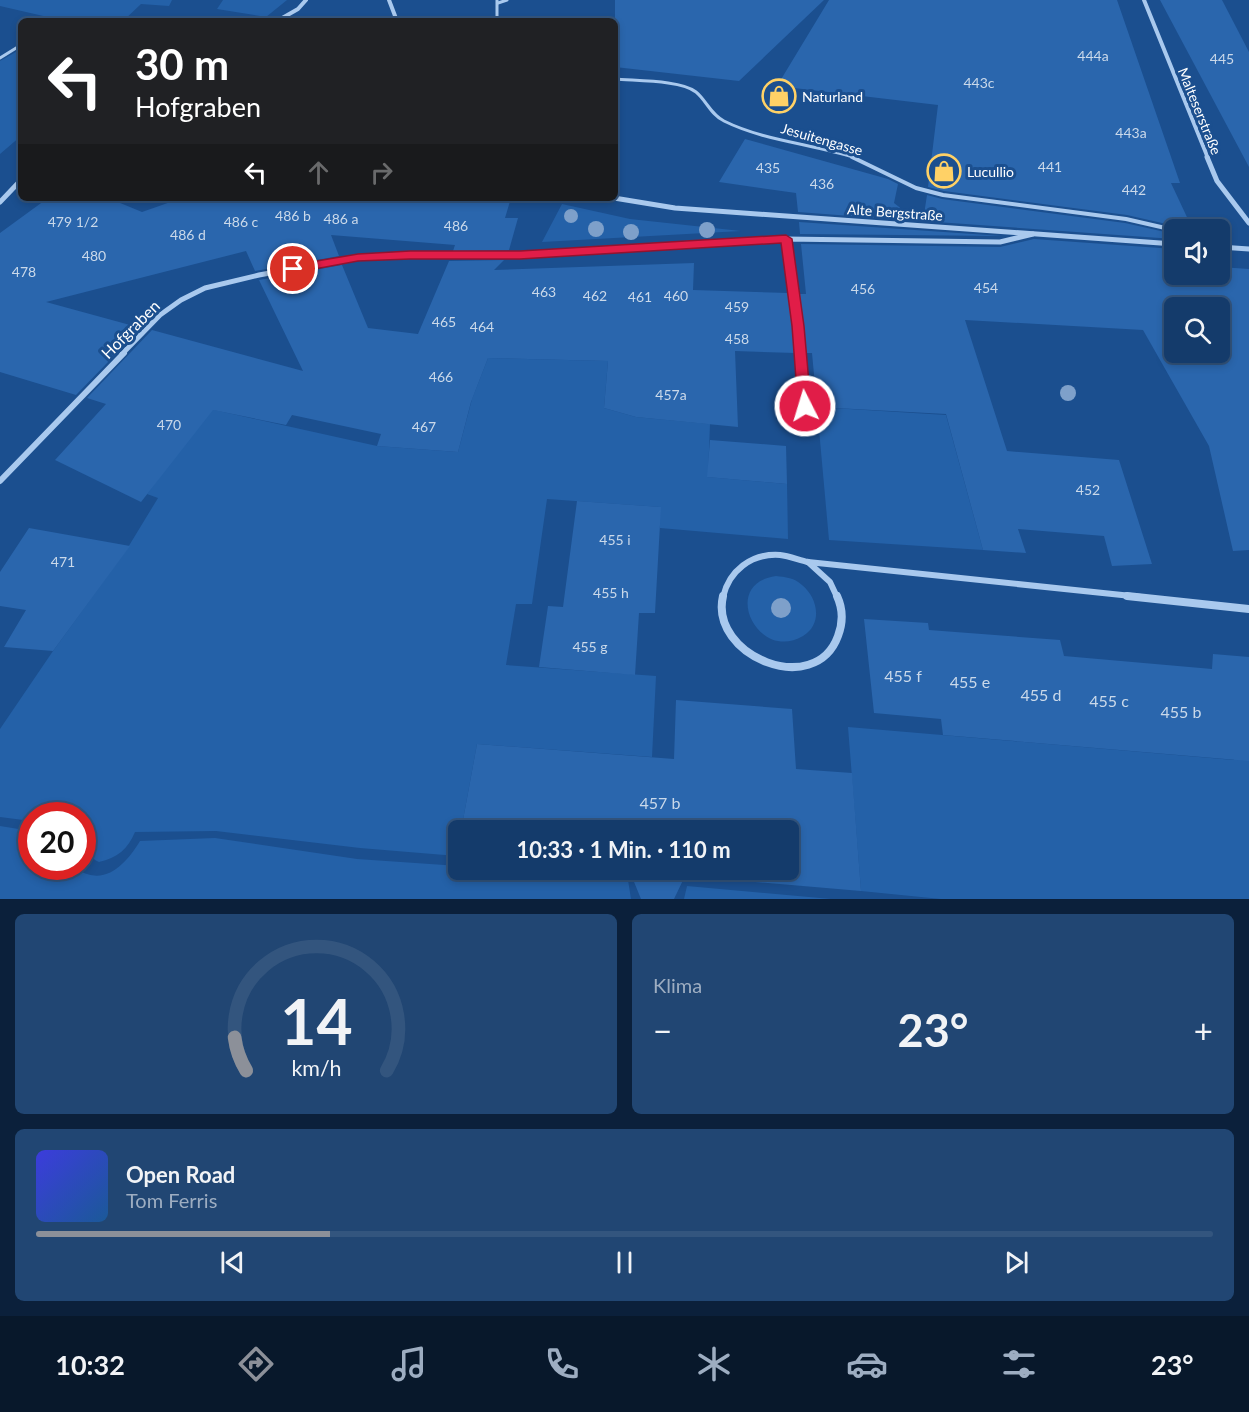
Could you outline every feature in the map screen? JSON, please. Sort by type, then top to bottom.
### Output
[{"type":"street","points":[[282,18],[298,9],[306,0]]},
{"type":"street","points":[[389,0],[396,18]]},
{"type":"street","name":"Malteserstraße","points":[[1144,0],[1217,181],[1249,223]]},
{"type":"street","points":[[0,202],[18,183]]},
{"type":"street","name":"Alte Bergstraße","points":[[618,199],[675,207],[1164,243]]},
{"type":"street","name":"Hofgraben","points":[[0,481],[160,315],[181,300],[205,288],[259,275],[358,257],[520,255],[786,239],[1000,242],[1033,234]]},
{"type":"street","points":[[1230,248],[1249,249]]},
{"type":"street","points":[[808,562],[822,572],[840,600],[843,616],[841,632],[834,646],[823,657],[808,665],[783,666],[757,660],[741,647],[729,632],[722,614],[722,598],[726,584],[735,571],[746,561],[760,555],[776,554],[792,556],[808,562],[1249,609]]},
{"type":"lane","points":[[497,18],[497,1],[507,0]]},
{"type":"lane","points":[[0,58],[18,47]]},
{"type":"lane","name":"Jesuitengasse","points":[[618,79],[685,86],[696,92],[713,113],[723,121],[761,134],[828,149],[858,159],[916,188],[943,195],[1126,219],[1164,228]]},
{"type":"lane","points":[[786,239],[798,326],[805,406]]},
{"type":"shaded area","points":[[0,0],[172,0],[169,6],[141,4],[126,18],[52,18],[0,6]]},
{"type":"shaded area","points":[[223,0],[287,0],[266,17],[217,9]]},
{"type":"shaded area","points":[[18,51],[18,139],[0,154],[0,61]]},
{"type":"shaded area","points":[[562,204],[630,219],[741,231],[542,242]]},
{"type":"shaded area","points":[[488,358],[608,361],[604,408],[636,417],[710,424],[708,477],[787,484],[788,539],[660,528],[660,507],[547,499],[532,604],[516,604],[506,665],[656,676],[652,757],[477,744],[463,820],[448,820],[448,855],[360,848],[216,831],[135,832],[121,852],[99,862],[96,860],[96,802],[18,802],[18,819],[0,817],[0,729],[127,549],[158,498],[147,494],[210,409],[377,446],[458,452],[472,399]]},
{"type":"shaded area","points":[[817,407],[946,415],[983,550],[829,540]]},
{"type":"shaded area","points":[[776,576],[793,579],[802,585],[815,604],[814,625],[803,636],[787,642],[772,639],[760,631],[751,619],[748,606],[750,593],[759,582]]},
{"type":"shaded area","points":[[848,727],[1234,760],[1232,752],[1249,754],[1249,899],[941,899],[861,891]]},
{"type":"shaded area","points":[[0,826],[18,829],[18,880],[96,880],[96,876],[111,872],[125,861],[140,841],[215,838],[357,859],[448,865],[448,880],[628,880],[631,899],[0,899]]},
{"type":"shaded area","points":[[687,886],[831,899],[684,899]]},
{"type":"building","points":[[615,0],[824,0],[739,81],[618,67],[618,18],[615,18]]},
{"type":"building","points":[[829,0],[1117,0],[1180,183],[1171,183],[1188,219],[1164,219],[1164,223],[1127,215],[928,187],[938,105],[777,86]]},
{"type":"building","points":[[1160,0],[1222,0],[1249,52],[1249,167]]},
{"type":"building","points":[[745,139],[888,179],[898,184],[894,203],[917,221],[798,212],[796,193],[719,182]]},
{"type":"building","points":[[927,195],[942,199],[1125,223],[1164,232],[1164,238],[923,221]]},
{"type":"building","points":[[44,201],[115,201],[142,212],[173,201],[510,201],[505,218],[518,218],[509,250],[453,251],[455,245],[331,235],[339,256],[255,271],[246,251],[46,302],[141,328],[76,395],[0,372],[0,233]]},
{"type":"building","points":[[799,222],[1002,236],[800,234]]},
{"type":"building","points":[[1034,239],[1164,248],[1164,285],[1230,285],[1230,268],[1249,269],[1249,550],[1233,551],[1209,446],[1143,330],[965,320],[1007,451],[1119,460],[1152,564],[1112,566],[1104,536],[1018,529],[1026,553],[983,550],[946,414],[817,407],[812,353],[804,351],[797,294],[806,294],[801,244],[1000,247]]},
{"type":"building","points":[[504,260],[494,270],[694,263],[693,290],[788,293],[796,353],[735,351],[738,427],[636,417],[604,408],[608,361],[488,358],[471,402],[458,452],[377,446],[381,434],[292,415],[286,425],[213,410],[141,502],[55,460],[106,404],[87,398],[152,330],[303,371],[259,280],[342,265],[368,328],[418,334],[449,261]]},
{"type":"building","points":[[710,440],[786,446],[787,484],[707,477]]},
{"type":"building","points":[[577,501],[661,507],[655,613],[639,613],[635,675],[539,667],[548,606],[563,607]]},
{"type":"building","points":[[29,528],[130,546],[53,651],[4,647],[26,610],[0,606],[0,572]]},
{"type":"building","points":[[864,619],[928,623],[929,630],[1060,640],[1064,656],[1212,669],[1213,654],[1249,657],[1249,761],[943,735],[941,719],[874,713]]},
{"type":"building","points":[[676,700],[792,709],[796,769],[852,773],[861,891],[732,880],[799,880],[799,820],[463,820],[477,744],[674,759]]},
{"type":"building","points":[[633,880],[683,880],[674,899],[641,899]]},
{"type":"place","name":"Naturland","points":[[779,96]]},
{"type":"place","name":"Lucullio","points":[[944,171]]},
{"type":"route","points":[[293,269],[358,257],[520,255],[786,239],[798,326],[805,406]]}]
